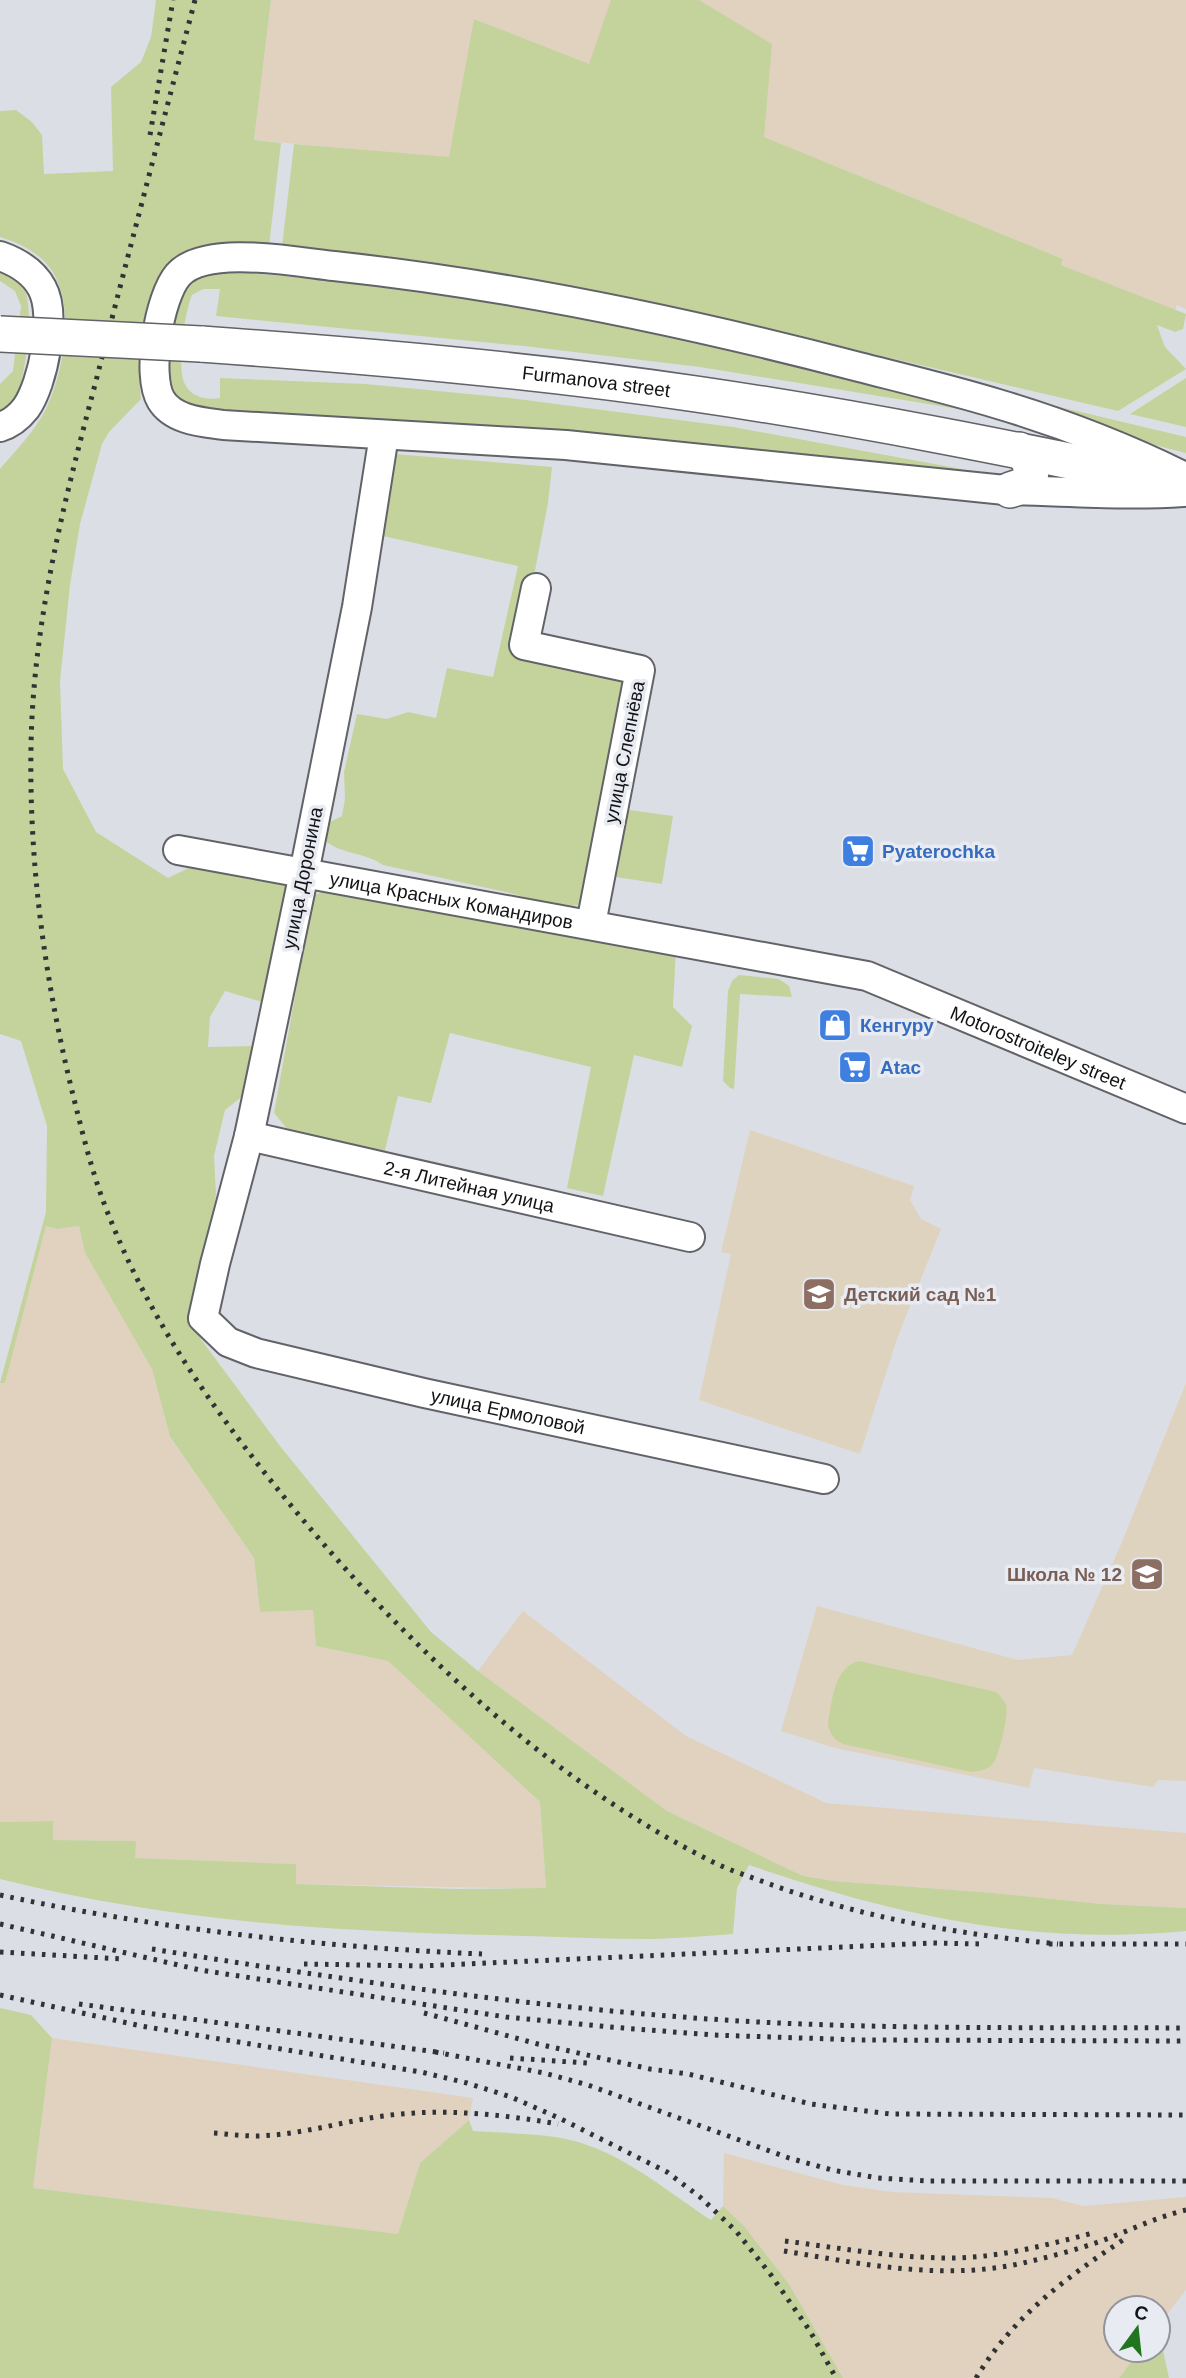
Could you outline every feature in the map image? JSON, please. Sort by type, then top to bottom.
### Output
[{"type":"main road","name":"Furmanova street","points":[[0,334],[368,356],[527,372],[697,394],[866,421],[1186,485]]},
{"type":"main road","points":[[1010,490],[1025,485],[1031,474],[1029,460],[1021,451]]},
{"type":"street","points":[[0,256],[15,261],[32,275],[43,290],[48,311],[48,331],[33,396],[25,410],[9,424],[0,427]]},
{"type":"street","points":[[1186,477],[1088,434],[999,404],[759,341],[638,314],[463,282],[287,261],[223,258],[201,261],[184,268],[174,279],[159,325],[155,384],[161,401],[172,411],[190,420],[223,425],[566,445],[1010,490],[1152,495],[1186,492]]},
{"type":"street","points":[[1021,451],[1033,446],[1040,435],[1038,422],[1032,415]]},
{"type":"street","name":"улица Доронина","points":[[203,1318],[249,1136],[304,873],[357,607],[384,435]]},
{"type":"street","name":"улица Слепнёва","points":[[536,588],[524,645],[640,670],[591,924]]},
{"type":"street","name":"улица Красных Командиров","points":[[178,850],[727,949]]},
{"type":"street","name":"Motorostroiteley street","points":[[727,949],[867,976],[1186,1110]]},
{"type":"street","name":"2-я Литейная улица","points":[[249,1136],[690,1237]]},
{"type":"street","name":"улица Ермоловой","points":[[203,1318],[228,1342],[256,1353],[425,1393],[824,1479]]},
{"type":"shaded area","points":[[271,0],[1186,0],[1186,309],[1177,305],[1175,310],[1061,265],[1063,259],[475,19],[449,158],[254,140]]},
{"type":"shaded area","name":"Детский сад №1","points":[[750,1130],[914,1186],[910,1200],[921,1219],[941,1229],[898,1336],[860,1454],[699,1400],[731,1254],[721,1252]]},
{"type":"shaded area","points":[[46,1226],[57,1229],[79,1226],[85,1253],[152,1369],[170,1438],[254,1558],[260,1612],[313,1610],[316,1646],[388,1661],[540,1802],[546,1889],[296,1884],[296,1864],[135,1858],[135,1841],[53,1840],[52,1821],[0,1822],[0,1383],[5,1383]]},
{"type":"shaded area","name":"Школа № 12","points":[[1186,1383],[1186,1781],[1158,1780],[1153,1787],[1034,1768],[1029,1788],[835,1748],[781,1731],[817,1606],[1018,1660],[1072,1655],[1122,1542]]},
{"type":"shaded area","points":[[523,1611],[686,1736],[826,1803],[1186,1833],[1186,1908],[1102,1904],[803,1876],[667,1811],[478,1671]]},
{"type":"shaded area","points":[[52,2038],[473,2098],[469,2120],[420,2163],[398,2234],[33,2188]]},
{"type":"shaded area","points":[[724,2153],[843,2185],[893,2192],[1052,2198],[1083,2206],[1186,2197],[1186,2290],[1172,2308],[1172,2294],[1102,2294],[1102,2364],[1130,2364],[1119,2378],[843,2378],[789,2284],[744,2226],[723,2206]]},
{"type":"green space","points":[[156,0],[271,0],[254,140],[281,143],[269,246],[218,246],[188,252],[172,262],[160,277],[151,296],[141,338],[141,399],[109,432],[102,444],[80,524],[70,585],[60,681],[63,769],[96,832],[168,878],[199,863],[281,878],[290,892],[262,1002],[225,991],[210,1017],[208,1047],[255,1046],[244,1095],[225,1110],[214,1156],[216,1194],[208,1260],[197,1317],[200,1338],[280,1446],[431,1632],[478,1671],[667,1811],[803,1876],[1102,1904],[1186,1908],[1186,1931],[1129,1935],[1073,1934],[964,1922],[857,1899],[749,1865],[737,1888],[733,1934],[653,1939],[426,1933],[243,1921],[122,1904],[0,1879],[0,1822],[53,1821],[53,1840],[136,1841],[135,1858],[296,1864],[296,1884],[457,1889],[546,1888],[540,1802],[388,1661],[316,1646],[313,1610],[260,1612],[254,1558],[170,1437],[152,1369],[85,1253],[79,1226],[57,1229],[46,1226],[5,1383],[0,1383],[46,1212],[47,1126],[21,1041],[0,1034],[0,469],[31,433],[53,393],[63,353],[65,312],[54,275],[43,260],[17,243],[0,237],[0,111],[16,110],[32,122],[42,135],[44,174],[113,171],[111,87],[141,62],[151,37]]},
{"type":"green space","points":[[611,0],[699,0],[772,44],[764,137],[1063,259],[1061,265],[1186,314],[1183,329],[1175,332],[1157,325],[1165,347],[1186,369],[1118,411],[646,301],[406,260],[282,247],[294,144],[449,157],[474,19],[589,64]]},
{"type":"green space","points":[[0,271],[23,287],[28,300],[29,328],[19,389],[10,405],[0,412],[0,384],[13,371],[21,306],[15,291],[0,281]]},
{"type":"green space","points":[[219,271],[428,293],[635,327],[773,358],[1002,416],[700,367],[524,346],[216,316],[220,289],[203,289],[192,295],[184,327],[181,355],[183,378],[189,390],[201,397],[220,398],[220,378],[366,384],[510,398],[733,427],[994,475],[224,415],[177,402],[168,384],[165,364],[170,316],[180,287],[192,277]]},
{"type":"green space","points":[[1186,378],[1186,427],[1130,414]]},
{"type":"green space","points":[[1026,399],[1186,437],[1186,453],[1112,434]]},
{"type":"green space","points":[[395,454],[552,467],[548,503],[520,648],[632,676],[586,904],[559,907],[510,893],[383,865],[324,840],[328,823],[342,816],[345,799],[344,772],[357,714],[387,719],[408,712],[436,718],[447,668],[493,677],[518,566],[383,536]]},
{"type":"green space","points":[[622,809],[673,816],[662,884],[609,876]]},
{"type":"green space","points":[[332,887],[676,947],[673,1007],[692,1026],[682,1067],[634,1055],[603,1196],[567,1188],[591,1067],[450,1033],[431,1103],[398,1096],[384,1154],[289,1131],[274,1113],[313,896]]},
{"type":"green space","points":[[739,975],[779,979],[789,986],[792,997],[740,994],[734,1089],[723,1081],[728,991],[732,981]]},
{"type":"green space","points":[[859,1661],[996,1692],[1007,1710],[1000,1745],[992,1765],[971,1772],[843,1744],[837,1740],[828,1723],[833,1695],[844,1670]]},
{"type":"green space","points":[[0,2008],[31,2015],[52,2038],[33,2188],[398,2234],[420,2163],[469,2120],[473,2131],[555,2137],[577,2142],[617,2158],[711,2220],[723,2206],[744,2226],[789,2284],[843,2378],[0,2378]]},
{"type":"green space","points":[[1130,2364],[1166,2364],[1169,2378],[1119,2378]]},
{"type":"railway","points":[[150,135],[173,0]]},
{"type":"railway","points":[[195,0],[63,514],[44,606],[33,700],[33,835],[41,922],[54,1009],[93,1171],[125,1254],[163,1326],[206,1394],[280,1492],[325,1546],[425,1652],[535,1748],[654,1830],[734,1871],[800,1894],[872,1914],[983,1935],[1058,1944]]},
{"type":"railway","points":[[0,1895],[120,1918],[240,1935],[361,1947],[482,1954]]},
{"type":"railway","points":[[0,1924],[200,1970],[506,2017],[713,2035],[861,2040],[1186,2041]]},
{"type":"railway","points":[[304,1964],[421,1966],[932,1943],[983,1944]]},
{"type":"railway","points":[[1049,1944],[1186,1944]]},
{"type":"railway","points":[[152,1949],[430,1990],[569,2007],[709,2019],[888,2026],[1186,2028]]},
{"type":"railway","points":[[0,1952],[122,1959]]},
{"type":"railway","points":[[0,1995],[141,2026],[421,2072],[511,2097],[559,2118],[667,2172],[700,2197],[736,2231],[771,2275],[810,2331],[836,2378]]},
{"type":"railway","points":[[79,2004],[444,2053]]},
{"type":"railway","points":[[424,2013],[538,2044],[650,2069],[688,2074],[811,2104],[890,2114],[1186,2115]]},
{"type":"railway","points":[[435,2052],[544,2073],[588,2085],[789,2158],[832,2170],[878,2178],[928,2181],[1186,2181]]},
{"type":"railway","points":[[510,2058],[587,2063]]},
{"type":"railway","points":[[214,2133],[272,2135],[383,2116],[427,2112],[514,2117],[558,2124]]},
{"type":"railway","points":[[784,2251],[903,2269],[963,2271],[993,2268],[1072,2250],[1186,2210]]},
{"type":"railway","points":[[785,2241],[888,2254],[950,2258],[1004,2253],[1093,2233]]},
{"type":"railway","points":[[976,2378],[1006,2336],[1041,2301],[1080,2269],[1123,2240]]},
{"type":"place","name":"Pyaterochka","points":[[858,851]]},
{"type":"place","name":"Кенгуру","points":[[835,1025]]},
{"type":"place","name":"Atac","points":[[855,1067]]},
{"type":"place","name":"Детский сад №1","points":[[819,1294]]},
{"type":"place","name":"Школа № 12","points":[[1147,1574]]}]
